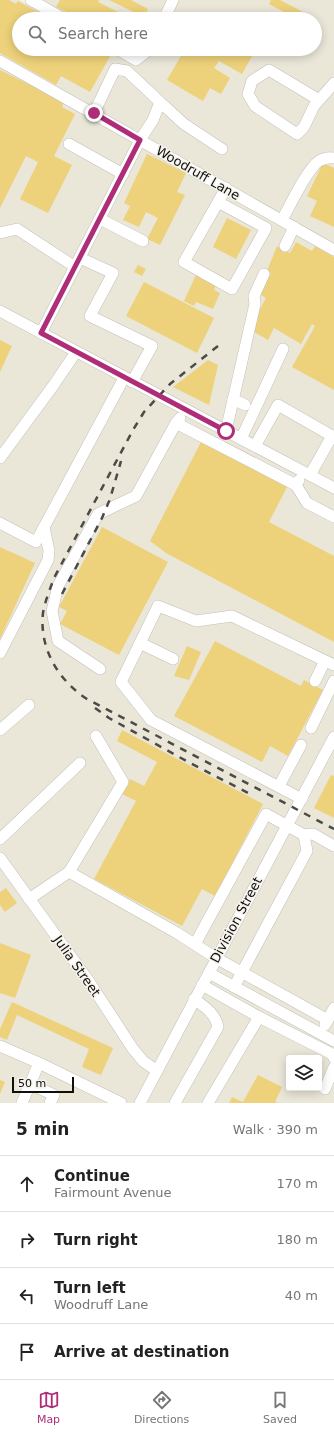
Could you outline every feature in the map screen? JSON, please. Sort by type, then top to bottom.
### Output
[{"type":"street","points":[[30,0],[51,12]]},
{"type":"street","points":[[167,12],[172,0]]},
{"type":"street","points":[[129,56],[136,60],[141,56]]},
{"type":"street","name":"Woodruff Lane","points":[[0,60],[334,250]]},
{"type":"street","points":[[94,113],[115,69],[126,71],[184,124],[222,149]]},
{"type":"street","points":[[319,100],[269,70],[252,81],[248,94],[255,106],[297,134],[304,127],[314,106],[334,83]]},
{"type":"street","points":[[41,333],[140,140],[153,120],[160,102]]},
{"type":"street","points":[[70,144],[123,174]]},
{"type":"street","points":[[282,220],[307,175],[318,161],[328,157],[334,158]]},
{"type":"street","points":[[218,202],[266,228],[232,289],[184,262],[218,202],[226,188]]},
{"type":"street","points":[[100,219],[143,241]]},
{"type":"street","points":[[285,246],[294,227]]},
{"type":"street","points":[[0,233],[17,229],[78,262],[113,273],[90,316],[152,346],[128,380],[36,542],[0,523]]},
{"type":"street","points":[[226,431],[255,304],[254,296],[264,274]]},
{"type":"street","points":[[0,311],[334,488]]},
{"type":"street","points":[[241,439],[283,350]]},
{"type":"street","points":[[0,458],[76,352]]},
{"type":"street","points":[[233,399],[245,405]]},
{"type":"street","points":[[255,446],[278,405],[333,437],[307,474],[296,485]]},
{"type":"street","points":[[100,669],[58,641],[52,611],[58,586],[98,514],[136,496],[184,409]]},
{"type":"street","points":[[176,423],[296,485],[307,503],[334,517]]},
{"type":"street","points":[[0,652],[48,560],[49,551],[44,528]]},
{"type":"street","points":[[302,799],[280,786],[151,720],[121,682],[158,606],[196,621],[232,616],[325,661],[315,681]]},
{"type":"street","points":[[140,644],[173,659]]},
{"type":"street","points":[[311,728],[334,681]]},
{"type":"street","points":[[0,730],[28,706]]},
{"type":"street","points":[[29,899],[68,872],[123,782],[96,736]]},
{"type":"street","name":"Division Street","points":[[140,1103],[208,972],[333,742]]},
{"type":"street","points":[[280,786],[301,745]]},
{"type":"street","points":[[0,839],[80,763]]},
{"type":"street","points":[[195,944],[266,814],[304,835],[313,834],[334,846]]},
{"type":"street","points":[[234,987],[307,851],[304,835]]},
{"type":"street","name":"Julia Street","points":[[0,858],[90,983],[133,1049],[143,1061],[157,1071]]},
{"type":"street","points":[[68,872],[195,944],[242,973],[328,1020]]},
{"type":"street","points":[[208,972],[334,1041]]},
{"type":"street","points":[[202,985],[333,1056]]},
{"type":"street","points":[[175,1103],[218,1027],[216,1019],[208,1009],[194,1000]]},
{"type":"street","points":[[321,1034],[334,1008]]},
{"type":"street","points":[[208,1103],[260,1017]]},
{"type":"street","points":[[0,1046],[39,1063],[121,1103]]},
{"type":"street","points":[[22,1103],[39,1063]]},
{"type":"street","points":[[325,1090],[334,1068]]},
{"type":"street","points":[[30,1084],[54,1095],[50,1103]]},
{"type":"shaded area","points":[[0,0],[19,0],[38,10],[43,0],[334,0],[334,1103],[0,1103]]},
{"type":"building","points":[[0,0],[9,0],[16,4],[18,1],[38,12],[12,12],[12,56],[110,56],[90,92],[61,76],[56,85],[0,53]]},
{"type":"building","points":[[60,0],[99,0],[98,2],[118,12],[66,12],[56,7]]},
{"type":"building","points":[[109,0],[131,0],[148,9],[146,12],[134,12]]},
{"type":"building","points":[[271,0],[280,0],[303,12],[284,12],[269,4]]},
{"type":"building","points":[[181,56],[252,56],[242,74],[219,61],[214,68],[230,78],[221,94],[210,88],[203,101],[167,80]]},
{"type":"building","points":[[0,70],[64,102],[62,107],[75,114],[54,156],[72,165],[48,213],[20,199],[38,162],[26,156],[0,208]]},
{"type":"building","points":[[147,154],[186,173],[177,192],[185,195],[160,245],[147,239],[158,218],[146,212],[139,227],[123,220],[130,206],[124,203]]},
{"type":"building","points":[[323,163],[334,168],[334,227],[310,216],[317,201],[307,196]]},
{"type":"building","points":[[227,218],[251,230],[236,259],[213,247]]},
{"type":"building","points":[[296,242],[312,251],[315,246],[334,257],[334,390],[292,367],[315,326],[312,324],[301,344],[274,328],[268,340],[251,330],[258,319],[255,318],[266,298],[259,294],[271,273],[267,271],[277,246],[290,253]]},
{"type":"building","points":[[138,265],[146,269],[142,276],[134,272]]},
{"type":"building","points":[[196,275],[216,284],[214,290],[220,293],[213,309],[196,302],[194,306],[184,301]]},
{"type":"building","points":[[144,282],[214,318],[197,353],[126,316]]},
{"type":"building","points":[[0,340],[12,346],[0,372]]},
{"type":"building","points":[[208,360],[218,365],[209,405],[173,387]]},
{"type":"building","points":[[201,442],[287,487],[269,522],[334,556],[334,642],[166,553],[150,541]]},
{"type":"building","points":[[102,527],[168,562],[119,655],[60,624],[67,611],[59,607]]},
{"type":"building","points":[[0,547],[35,563],[0,639]]},
{"type":"building","points":[[215,641],[301,686],[304,680],[323,690],[288,756],[270,746],[262,762],[174,716]]},
{"type":"building","points":[[187,646],[201,652],[189,680],[174,676]]},
{"type":"building","points":[[122,730],[263,804],[215,896],[202,889],[182,926],[94,879],[136,801],[122,794],[130,779],[144,786],[157,762],[117,741]]},
{"type":"building","points":[[331,775],[334,776],[334,818],[314,808]]},
{"type":"building","points":[[6,888],[17,903],[5,912],[0,905],[0,892]]},
{"type":"building","points":[[0,943],[31,955],[15,998],[0,993]]},
{"type":"building","points":[[12,1002],[113,1048],[101,1075],[82,1067],[89,1049],[17,1015],[7,1040],[0,1037],[0,1029]]},
{"type":"building","points":[[258,1075],[282,1087],[275,1102],[278,1103],[229,1103],[232,1097],[243,1102]]},
{"type":"building","points":[[0,1080],[5,1082],[0,1094]]},
{"type":"railway","points":[[218,346],[170,384],[144,412],[133,430],[54,578],[43,613],[44,639],[59,673],[87,699],[334,829]]},
{"type":"railway","points":[[62,594],[102,518],[110,499],[121,461]]},
{"type":"railway","points":[[95,708],[109,718],[190,763],[254,796]]},
{"type":"route","points":[[94,113],[140,140],[41,333],[226,431]]}]
